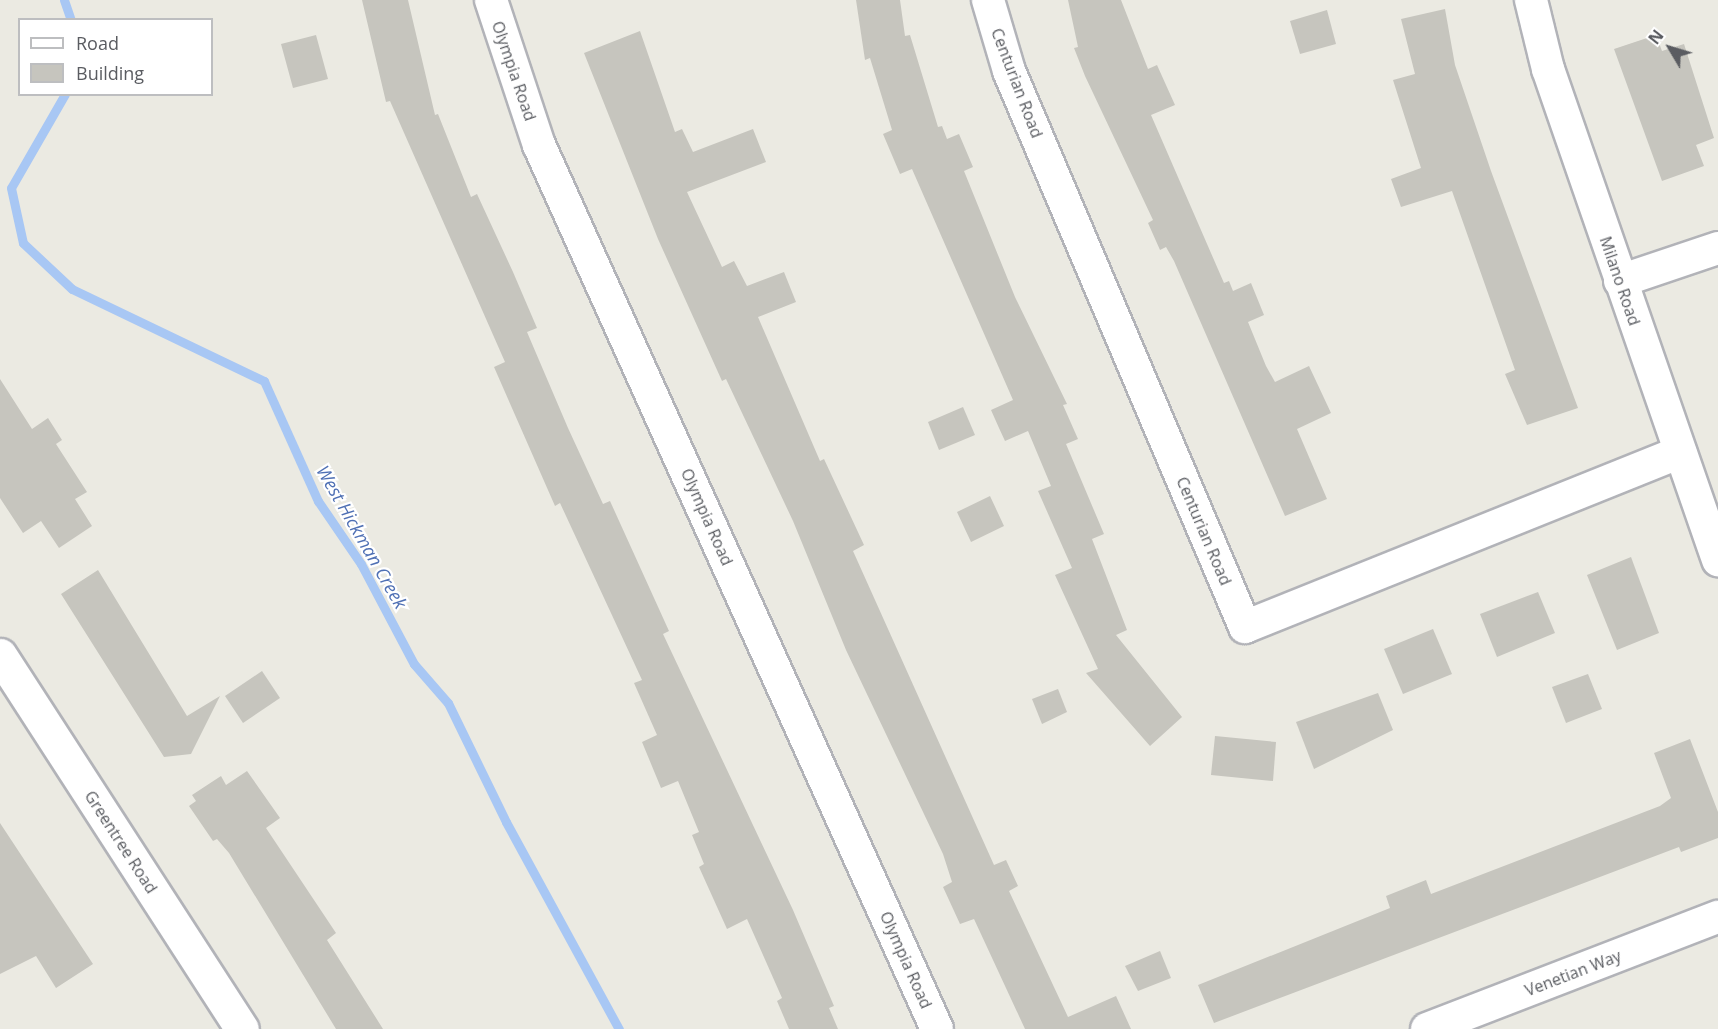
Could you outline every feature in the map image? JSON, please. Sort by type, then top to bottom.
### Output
[{"type":"street","name":"Olympia Road","points":[[490,0],[539,144],[937,1029]]},
{"type":"street","name":"Centurian Road","points":[[988,0],[1009,71],[1245,627],[1680,452]]},
{"type":"street","name":"Milano Road","points":[[1531,0],[1548,69],[1718,560]]},
{"type":"street","points":[[1620,281],[1718,248]]},
{"type":"street","name":"Greentree Road","points":[[0,655],[242,1029]]},
{"type":"street","name":"Venetian Way","points":[[1427,1029],[1718,917]]},
{"type":"building","points":[[362,0],[408,0],[435,115],[438,114],[471,197],[477,194],[513,272],[537,328],[527,332],[568,428],[603,504],[610,501],[669,631],[663,634],[793,910],[834,1006],[829,1008],[838,1029],[789,1029],[777,1001],[782,998],[747,919],[727,929],[699,867],[704,864],[692,835],[699,832],[678,781],[661,788],[642,742],[657,735],[634,683],[642,680],[560,503],[555,506],[494,367],[505,362],[390,101],[386,102]]},
{"type":"building","points":[[856,0],[900,0],[905,36],[910,35],[938,127],[942,126],[947,139],[959,134],[973,167],[964,171],[1015,297],[1067,404],[1063,405],[1078,439],[1066,444],[1104,534],[1092,539],[1127,630],[1116,635],[1182,717],[1150,746],[1086,673],[1098,669],[1055,575],[1072,568],[1038,491],[1051,486],[1028,431],[1005,441],[991,410],[1013,400],[912,169],[900,174],[883,134],[892,130],[870,58],[865,60]]},
{"type":"building","points":[[1068,0],[1121,0],[1148,69],[1157,65],[1175,105],[1151,115],[1224,283],[1229,281],[1233,291],[1251,283],[1264,315],[1248,322],[1275,382],[1309,366],[1331,413],[1297,429],[1327,499],[1285,516],[1174,261],[1166,247],[1160,250],[1148,223],[1153,220],[1085,76],[1074,48],[1078,47]]},
{"type":"building","points":[[1445,9],[1455,65],[1491,171],[1578,408],[1527,425],[1505,374],[1515,370],[1452,191],[1401,207],[1391,179],[1421,168],[1393,80],[1415,74],[1401,19]]},
{"type":"building","points":[[1327,10],[1336,44],[1300,54],[1290,21]]},
{"type":"building","points":[[640,31],[675,132],[682,129],[693,152],[753,129],[766,162],[687,192],[722,267],[734,261],[747,286],[784,272],[796,302],[758,317],[820,461],[824,459],[864,545],[853,551],[994,865],[1006,860],[1018,886],[1009,891],[1068,1017],[1116,996],[1131,1029],[1025,1029],[974,919],[960,924],[943,887],[952,882],[943,854],[846,650],[793,521],[726,379],[722,381],[658,239],[584,53]]},
{"type":"building","points":[[316,35],[328,79],[293,88],[281,44]]},
{"type":"building","points":[[1656,35],[1662,51],[1684,44],[1714,138],[1696,145],[1704,166],[1662,181],[1614,49]]},
{"type":"building","points":[[0,379],[32,429],[48,418],[62,440],[56,444],[87,492],[75,499],[92,526],[59,548],[41,521],[23,533],[0,498]]},
{"type":"building","points":[[963,407],[975,435],[939,450],[928,422]]},
{"type":"building","points":[[990,496],[1004,526],[971,542],[957,512]]},
{"type":"building","points":[[1631,557],[1659,633],[1617,650],[1587,575]]},
{"type":"building","points":[[98,570],[187,716],[220,696],[191,754],[164,757],[61,594]]},
{"type":"building","points":[[1538,592],[1555,633],[1497,657],[1480,614]]},
{"type":"building","points":[[1433,629],[1452,674],[1403,694],[1384,649]]},
{"type":"building","points":[[262,671],[280,698],[243,723],[225,696]]},
{"type":"building","points":[[1588,674],[1602,709],[1566,723],[1552,687]]},
{"type":"building","points":[[1058,689],[1067,712],[1042,724],[1032,699]]},
{"type":"building","points":[[1378,693],[1393,730],[1314,769],[1296,722]]},
{"type":"building","points":[[1215,736],[1276,742],[1273,781],[1211,775]]},
{"type":"building","points":[[1690,739],[1718,812],[1718,838],[1681,852],[1679,847],[1214,1023],[1198,985],[1390,908],[1386,896],[1426,880],[1431,894],[1660,806],[1671,798],[1654,753]]},
{"type":"building","points":[[247,771],[280,818],[266,828],[336,933],[327,940],[383,1029],[336,1029],[229,853],[217,839],[213,841],[189,806],[196,801],[192,795],[221,776],[226,785]]},
{"type":"building","points":[[0,823],[93,964],[56,988],[36,956],[0,974]]},
{"type":"building","points":[[1160,951],[1171,978],[1138,991],[1125,966]]},
{"type":"waterway","name":"West Hickman Creek","points":[[64,0],[70,18]]},
{"type":"waterway","name":"West Hickman Creek","points":[[64,96],[11,188],[23,243],[72,289],[264,381],[318,501],[361,564],[414,664],[448,703],[506,822],[619,1029]]}]
